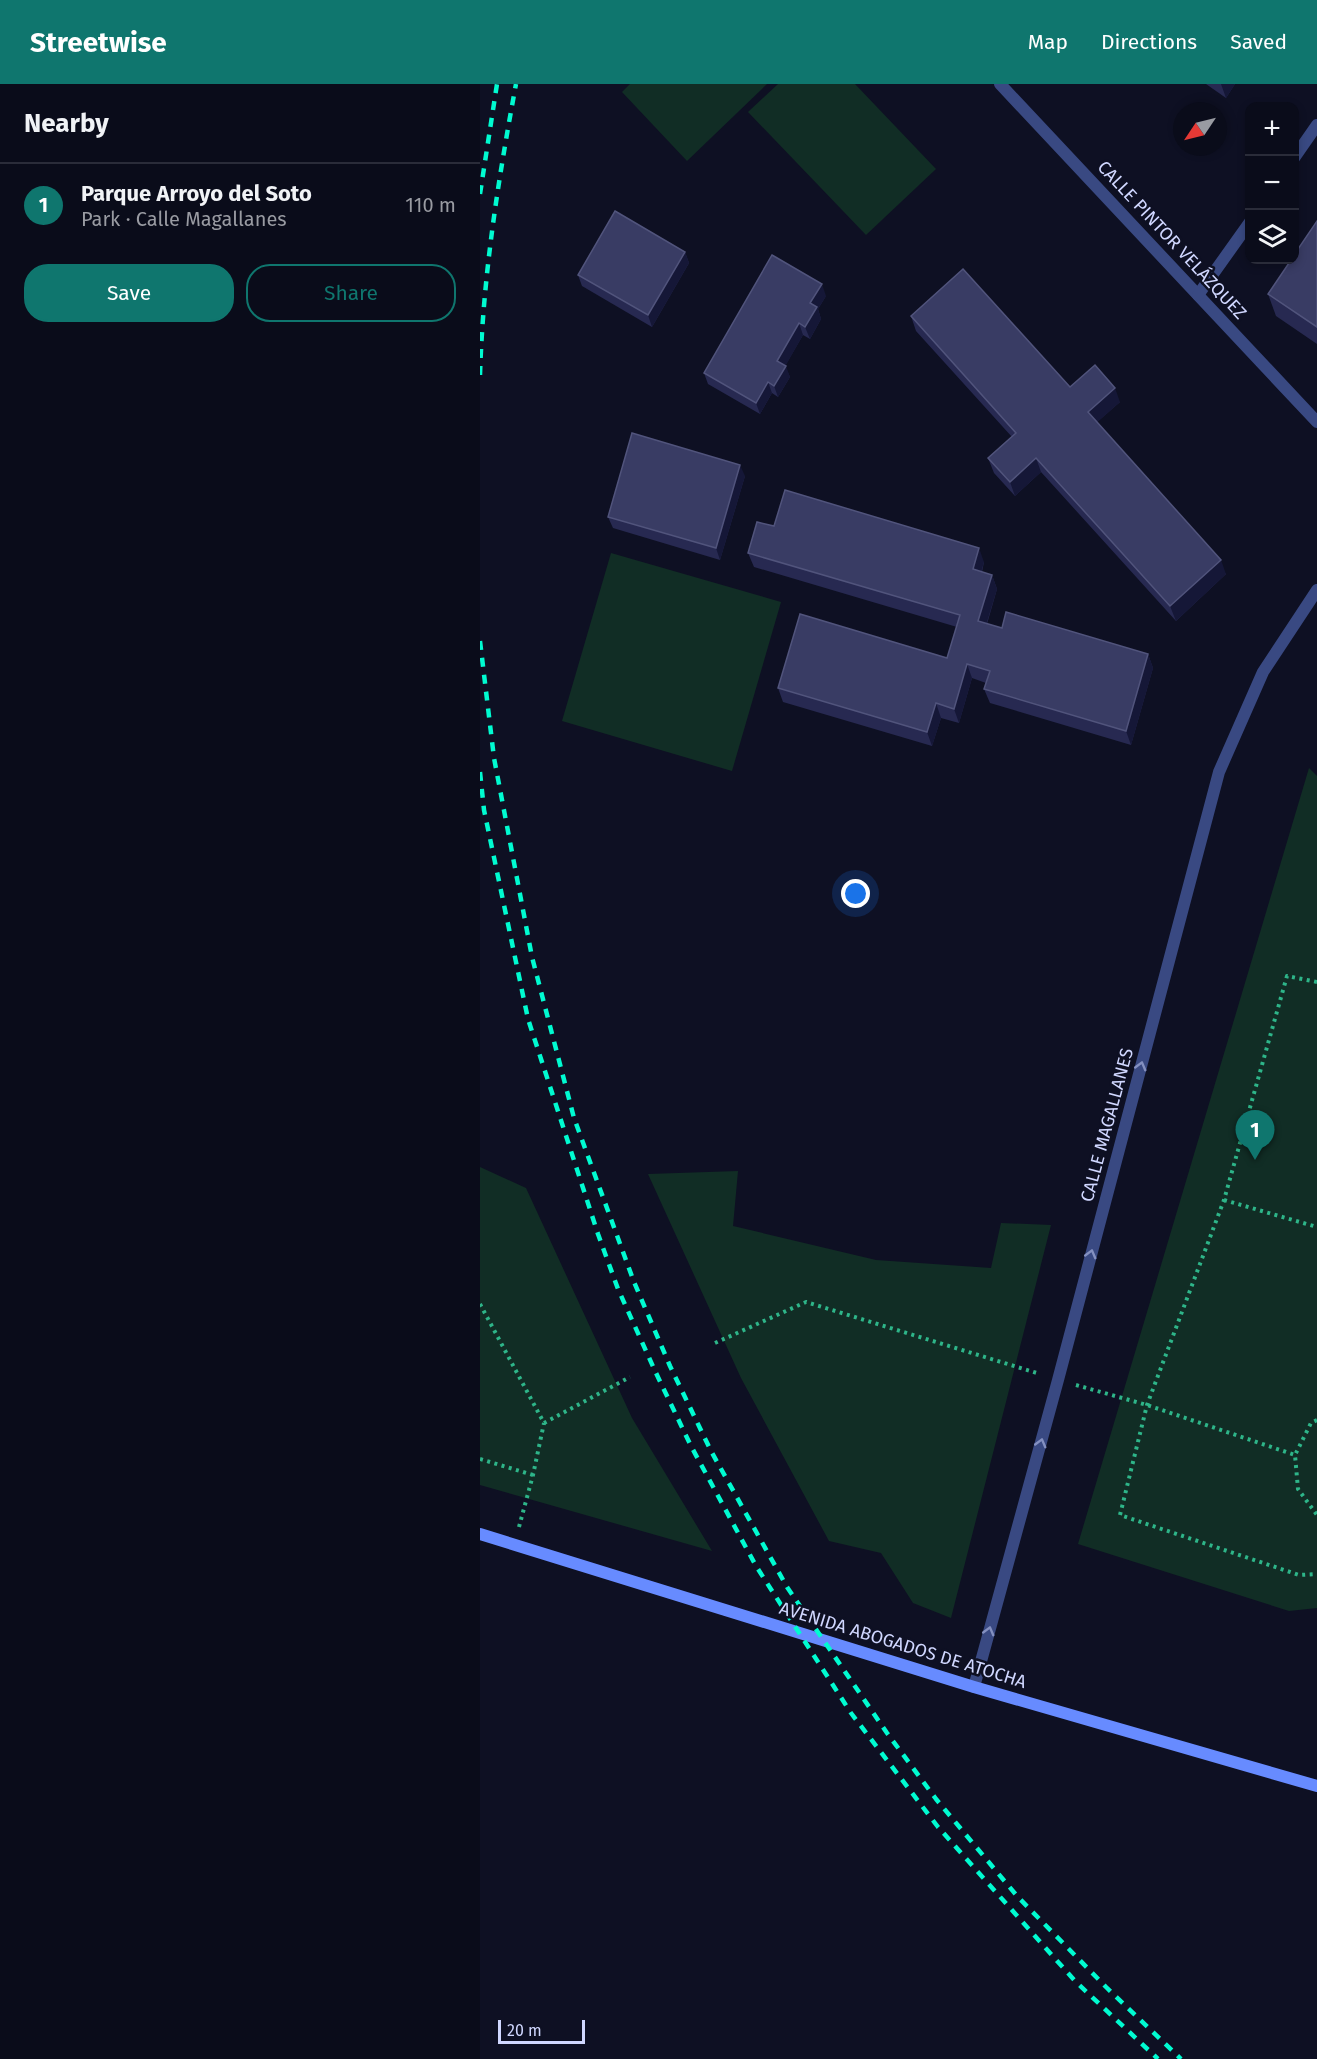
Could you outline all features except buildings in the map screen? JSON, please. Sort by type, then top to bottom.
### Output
[{"type":"street","name":"CALLE PINTOR VELÁZQUEZ","points":[[1000,84],[1317,422]]},
{"type":"street","points":[[1295,156],[1317,126]]},
{"type":"street","points":[[1198,295],[1245,229]]},
{"type":"street","name":"CALLE MAGALLANES","points":[[974,1687],[1219,772],[1263,672],[1317,590]]},
{"type":"street","name":"AVENIDA ABOGADOS DE ATOCHA","points":[[480,1534],[974,1687],[1317,1786]]},
{"type":"path","points":[[1317,982],[1287,976],[1224,1200],[1147,1405],[1120,1515],[1299,1575],[1317,1574]]},
{"type":"path","points":[[1224,1200],[1317,1227]]},
{"type":"path","points":[[715,1344],[806,1302],[1058,1380],[1147,1405],[1295,1455]]},
{"type":"path","points":[[480,1304],[544,1423],[515,1544]]},
{"type":"path","points":[[544,1423],[630,1377]]},
{"type":"path","points":[[1317,1420],[1311,1423],[1295,1455],[1298,1489],[1317,1515]]},
{"type":"path","points":[[480,1459],[533,1475]]},
{"type":"green space","points":[[630,84],[767,84],[687,161],[622,92]]},
{"type":"green space","points":[[778,84],[855,84],[936,169],[866,235],[748,112]]},
{"type":"green space","points":[[611,553],[781,602],[732,771],[562,721]]},
{"type":"green space","points":[[1309,768],[1317,776],[1317,1608],[1289,1611],[1078,1544]]},
{"type":"green space","points":[[480,1167],[526,1188],[632,1418],[712,1551],[480,1485]]},
{"type":"green space","points":[[738,1171],[733,1226],[876,1260],[991,1268],[1001,1223],[1051,1225],[951,1618],[913,1603],[881,1553],[829,1541],[741,1378],[648,1174]]},
{"type":"railway","points":[[480,194],[497,84]]},
{"type":"railway","points":[[480,375],[484,301],[492,229],[516,84]]},
{"type":"railway","points":[[480,641],[494,758],[532,957],[574,1118],[634,1282],[670,1366],[711,1451],[787,1587],[887,1733],[936,1799],[1017,1896],[1106,1987],[1181,2059]]},
{"type":"railway","points":[[480,772],[484,810],[528,1019],[618,1289],[691,1446],[756,1566],[851,1713],[938,1827],[1075,1981],[1158,2059]]},
{"type":"place","name":"Parque Arroyo del Soto","points":[[1255,1160]]}]
